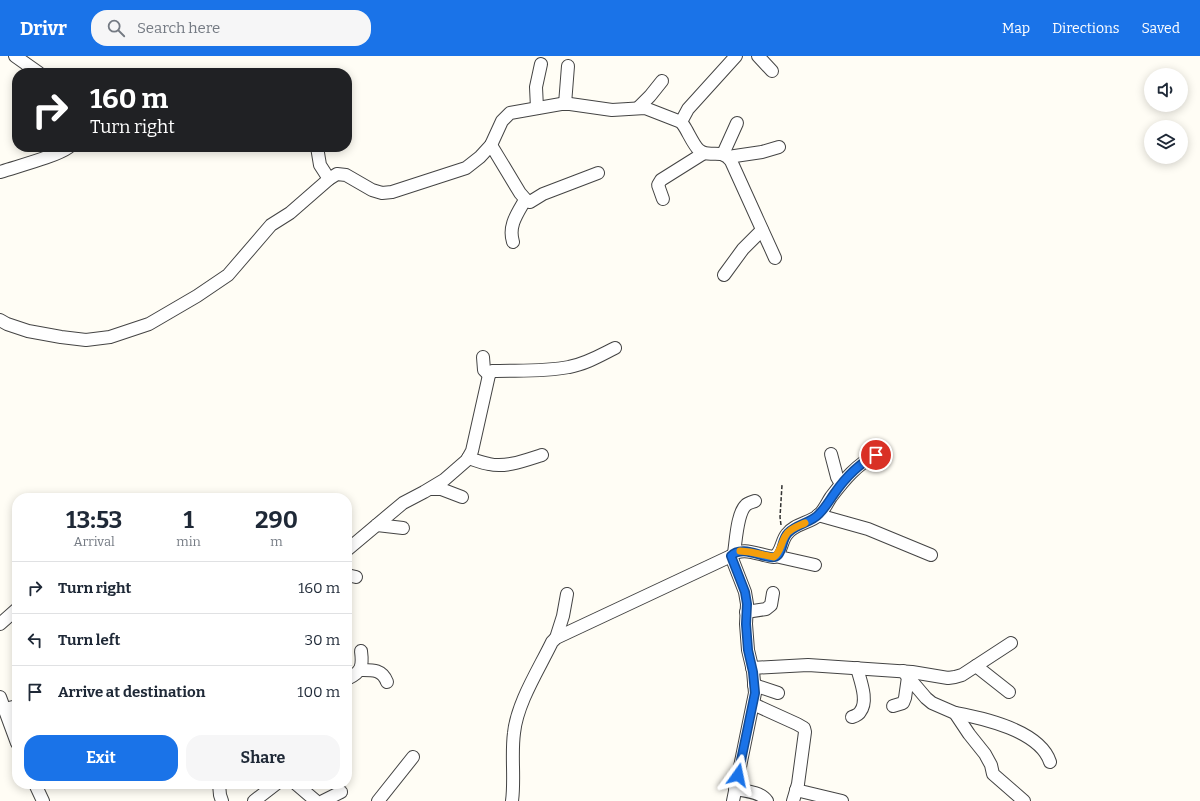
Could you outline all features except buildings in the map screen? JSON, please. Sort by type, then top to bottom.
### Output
[{"type":"street","points":[[15,56],[32,68]]},
{"type":"street","points":[[681,122],[688,108],[736,56]]},
{"type":"street","points":[[758,56],[772,71]]},
{"type":"street","points":[[536,108],[536,87],[541,64]]},
{"type":"street","points":[[565,104],[568,66]]},
{"type":"street","points":[[638,108],[662,81]]},
{"type":"street","points":[[0,320],[28,331],[86,340],[110,337],[149,324],[197,296],[228,275],[271,225],[290,213],[329,179],[337,174],[346,174],[372,190],[382,193],[392,192],[466,168],[480,157],[491,145],[502,121],[506,116],[536,108],[565,104],[612,110],[645,108],[681,122],[699,150],[704,153],[726,156],[762,152],[779,147]]},
{"type":"street","points":[[726,156],[737,123]]},
{"type":"street","points":[[491,145],[525,200],[530,202],[543,194],[598,173]]},
{"type":"street","points":[[0,172],[60,152]]},
{"type":"street","points":[[319,152],[320,164],[329,179]]},
{"type":"street","points":[[663,199],[658,185],[661,180],[704,153]]},
{"type":"street","points":[[726,156],[731,161],[775,258]]},
{"type":"street","points":[[513,242],[510,234],[512,225],[525,200]]},
{"type":"street","points":[[724,275],[743,249],[762,230]]},
{"type":"street","points":[[352,546],[403,503],[444,480],[468,458],[472,451],[489,375],[492,371],[570,367],[585,362],[615,348]]},
{"type":"street","points":[[483,357],[484,370],[489,375]]},
{"type":"street","points":[[831,454],[840,484]]},
{"type":"street","points":[[468,458],[490,464],[502,464],[521,462],[542,455]]},
{"type":"street","points":[[775,556],[778,555],[786,534],[818,515],[840,484],[853,471],[868,459],[876,455]]},
{"type":"street","points":[[430,489],[441,489],[462,496]]},
{"type":"street","points":[[733,801],[755,693],[748,650],[747,604],[745,592],[733,554],[741,514],[745,506],[754,501]]},
{"type":"street","points":[[818,515],[868,530],[931,555]]},
{"type":"street","points":[[377,525],[403,528]]},
{"type":"street","points":[[512,801],[516,716],[520,704],[552,642],[556,638],[742,551],[769,557],[775,556],[815,565]]},
{"type":"street","points":[[746,612],[766,609],[771,605],[773,593]]},
{"type":"street","points":[[556,638],[563,616],[567,594]]},
{"type":"street","points":[[0,624],[12,613]]},
{"type":"street","points":[[752,668],[808,665],[857,668],[955,678],[1011,643]]},
{"type":"street","points":[[360,670],[362,664],[361,651]]},
{"type":"street","points":[[976,666],[1009,692]]},
{"type":"street","points":[[852,717],[860,712],[863,706],[864,695],[857,668]]},
{"type":"street","points":[[352,676],[360,670],[373,670],[380,672],[385,676],[386,682]]},
{"type":"street","points":[[893,706],[903,703],[906,698],[906,674]]},
{"type":"street","points":[[906,674],[932,704],[955,713],[982,718],[1012,729],[1030,739],[1043,749],[1050,762]]},
{"type":"street","points":[[754,685],[778,693]]},
{"type":"street","points":[[0,697],[12,730]]},
{"type":"street","points":[[753,704],[804,728],[805,735],[795,795],[842,801]]},
{"type":"street","points":[[4,709],[12,707]]},
{"type":"street","points":[[955,713],[968,734],[985,754],[991,765],[993,774],[1024,801]]},
{"type":"street","points":[[378,801],[413,757]]},
{"type":"street","points":[[37,789],[43,801]]},
{"type":"street","points":[[219,789],[222,801]]},
{"type":"street","points":[[254,801],[270,789]]},
{"type":"street","points":[[302,789],[316,801]]},
{"type":"street","points":[[736,789],[757,794],[767,801]]},
{"type":"street","points":[[323,801],[341,792]]},
{"type":"path","points":[[782,485],[780,518],[784,540]]},
{"type":"slow traffic","points":[[740,551],[774,557],[778,555],[786,534],[805,523]]},
{"type":"route","points":[[738,775],[755,693],[753,672],[748,650],[746,624],[747,604],[745,592],[731,556],[734,553],[742,551],[769,557],[778,555],[786,534],[818,515],[840,484],[853,471],[868,459],[876,455]]}]
